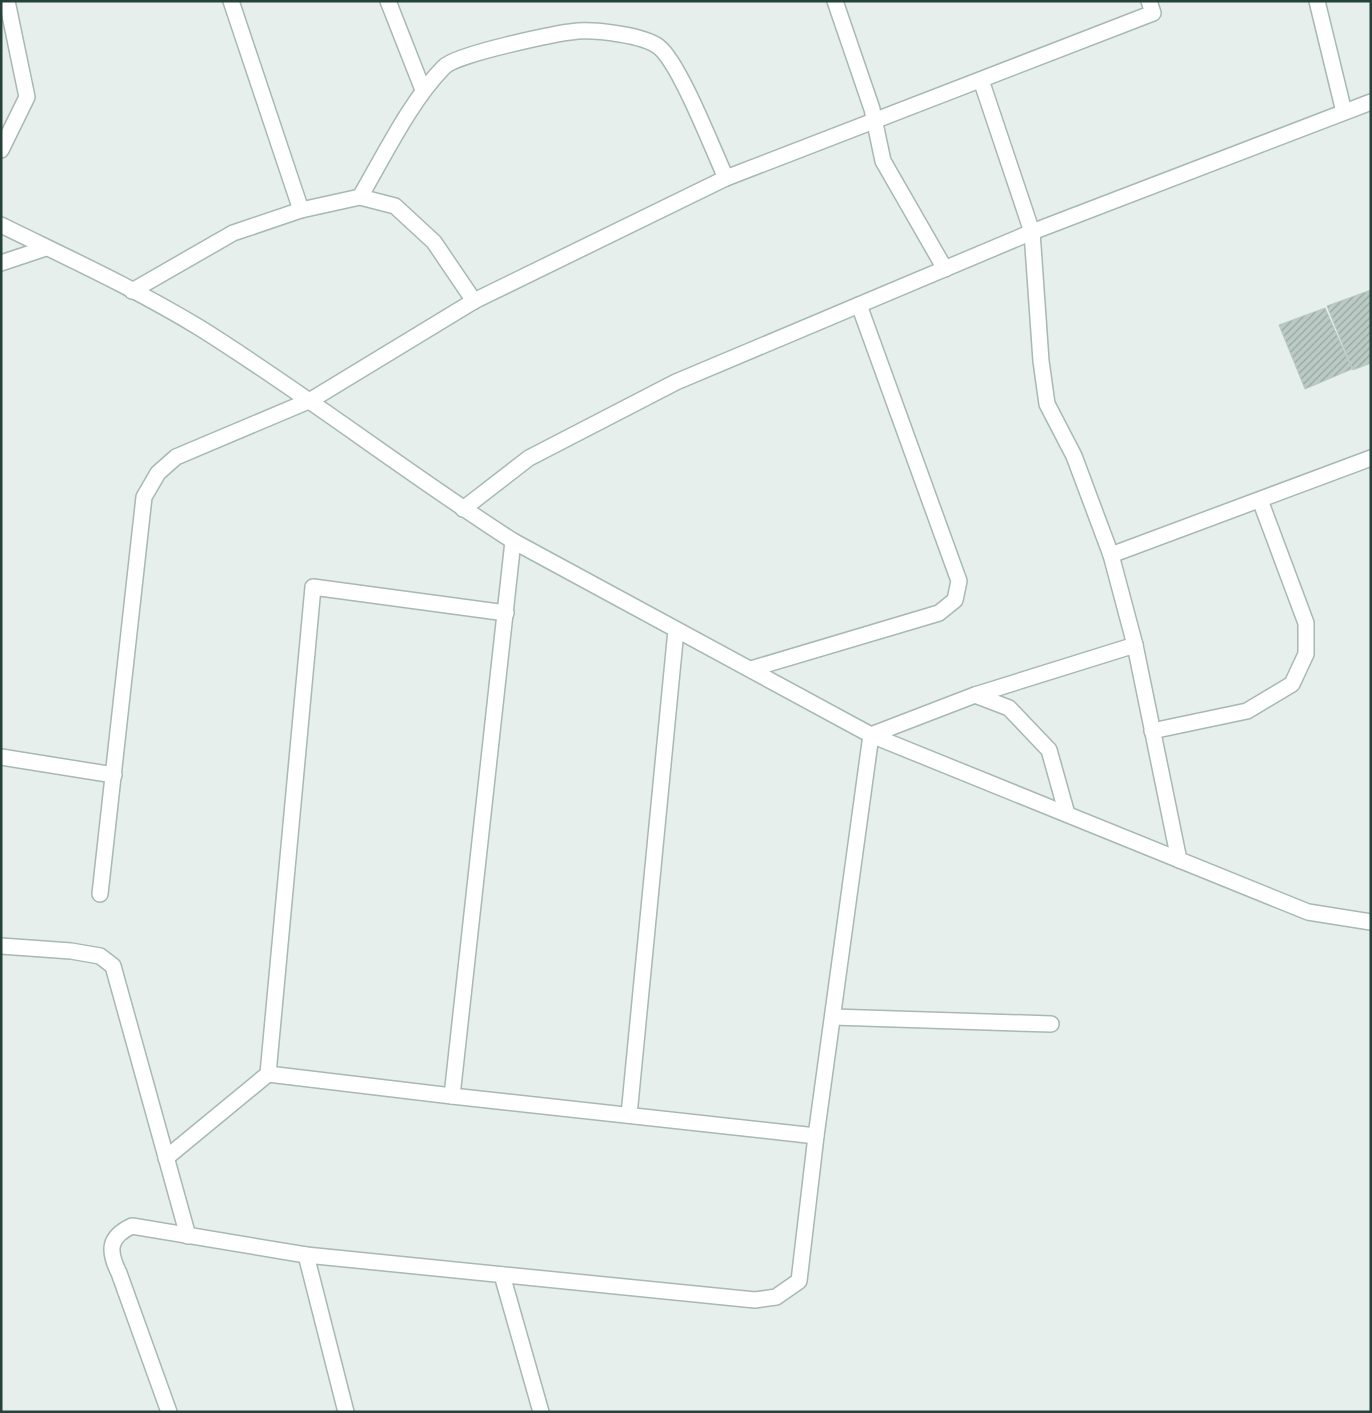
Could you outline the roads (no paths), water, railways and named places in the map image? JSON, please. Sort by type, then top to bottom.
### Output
[{"type":"street","points":[[1,150],[27,97],[7,1]]},
{"type":"street","points":[[231,1],[301,210]]},
{"type":"street","points":[[388,1],[423,90]]},
{"type":"street","points":[[835,1],[874,121],[883,161],[945,268]]},
{"type":"street","points":[[100,894],[144,497],[158,473],[176,458],[311,400],[474,301],[726,178],[1153,13],[1149,1]]},
{"type":"street","points":[[1317,1],[1344,112]]},
{"type":"street","points":[[360,197],[423,90],[445,65],[477,52],[578,31],[622,34],[659,47],[677,73],[726,178]]},
{"type":"street","points":[[981,80],[1032,232],[1047,404],[1074,456],[1111,555],[1135,645],[1179,860]]},
{"type":"street","points":[[463,508],[529,458],[676,382],[1032,232],[1371,102]]},
{"type":"street","points":[[132,291],[233,233],[301,210],[360,197],[395,206],[434,242],[474,301]]},
{"type":"street","points":[[1,225],[132,291],[198,327],[311,400],[463,508],[513,541],[871,735],[1308,912],[1371,922]]},
{"type":"street","points":[[1,263],[46,248]]},
{"type":"street","points":[[750,669],[940,613],[954,600],[959,581],[859,304]]},
{"type":"street","points":[[1111,555],[1371,458]]},
{"type":"street","points":[[1152,731],[1247,711],[1292,684],[1306,654],[1306,623],[1260,500]]},
{"type":"street","points":[[452,1096],[513,541]]},
{"type":"street","points":[[166,1158],[268,1074],[313,587],[506,613]]},
{"type":"street","points":[[630,1115],[676,630]]},
{"type":"street","points":[[871,735],[974,695],[1135,645]]},
{"type":"street","points":[[974,695],[1009,708],[1049,750],[1067,814]]},
{"type":"street","points":[[169,1412],[119,1273],[111,1258],[112,1242],[121,1231],[132,1226],[306,1255],[755,1300],[776,1297],[799,1281],[816,1136],[871,735]]},
{"type":"street","points":[[1,757],[114,775]]},
{"type":"street","points":[[1,946],[71,951],[100,956],[113,966],[188,1236]]},
{"type":"street","points":[[833,1017],[1051,1024]]},
{"type":"street","points":[[268,1074],[816,1136]]},
{"type":"street","points":[[306,1255],[346,1412]]},
{"type":"street","points":[[502,1275],[541,1412]]}]
